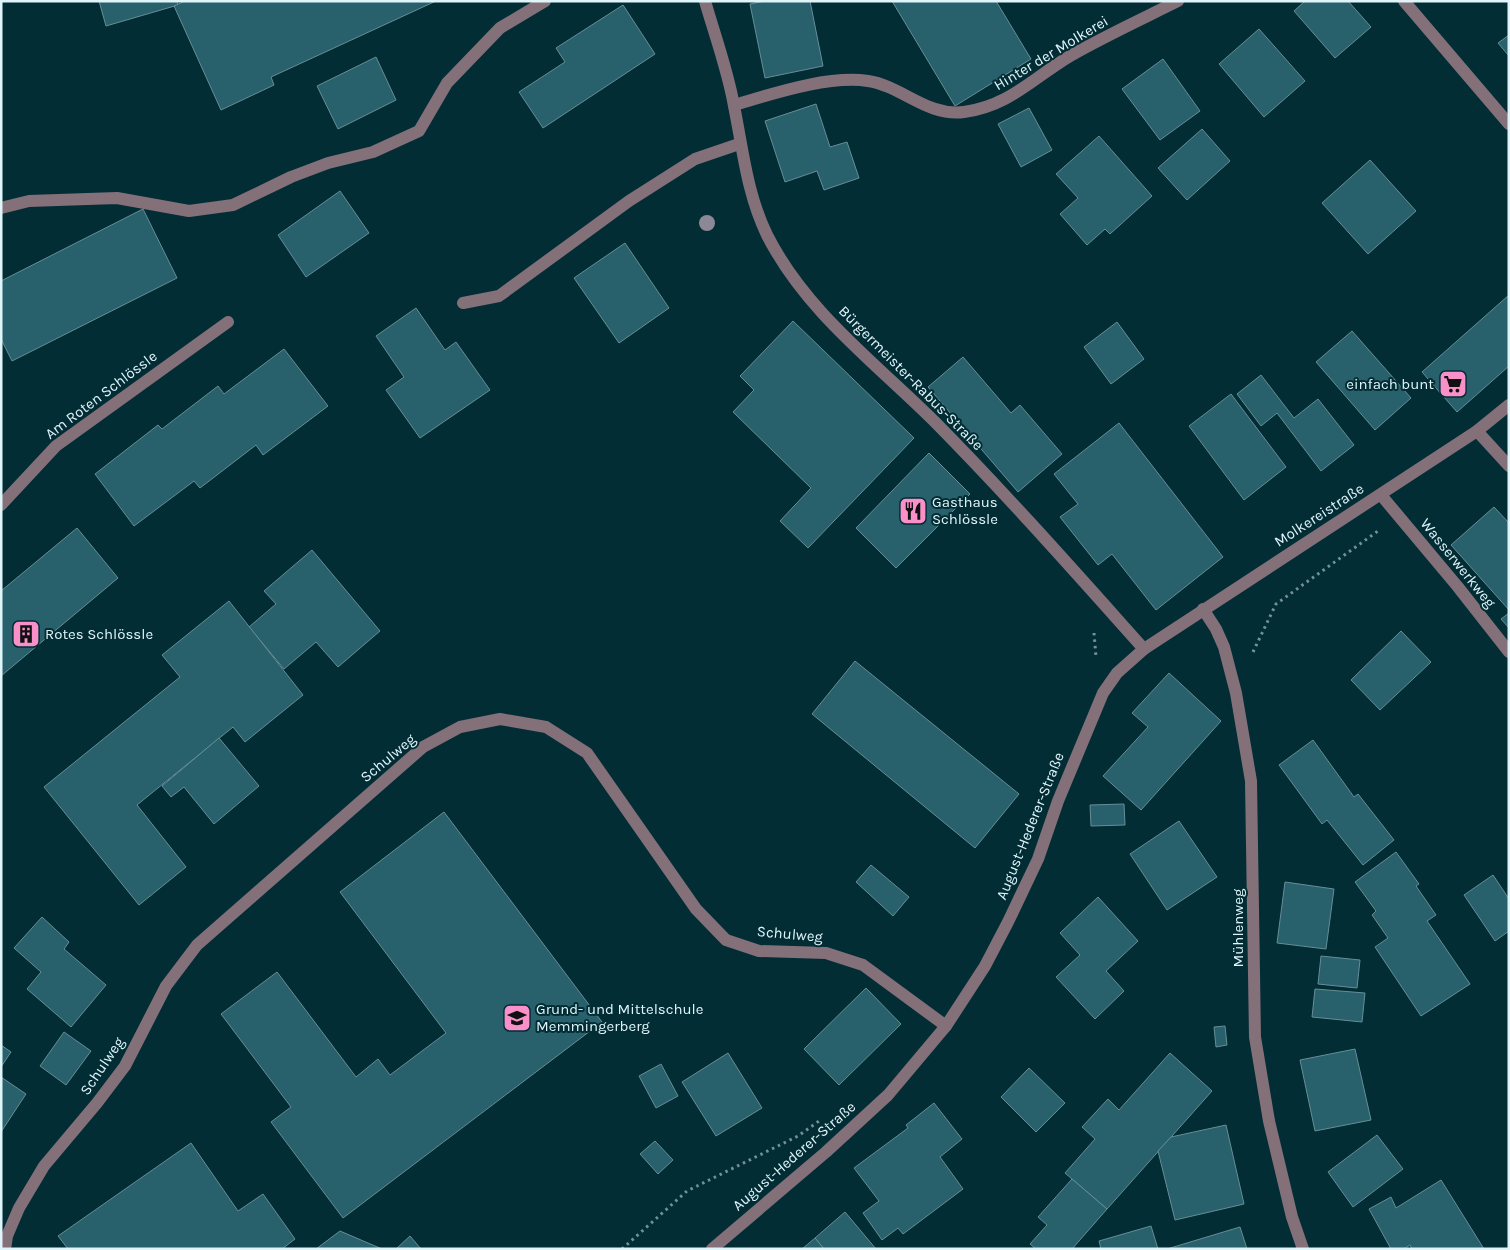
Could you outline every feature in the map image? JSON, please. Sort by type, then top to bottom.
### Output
[{"type":"street","points":[[1,208],[29,201],[117,198],[189,211],[233,205],[291,177],[328,163],[373,152],[419,131],[447,83],[500,28],[544,1]]},
{"type":"street","name":"Bürgermeister-Rabus-Straße","points":[[705,1],[734,105],[739,144],[750,192],[767,234],[794,280],[853,347],[935,423],[1043,536],[1144,649]]},
{"type":"street","name":"Hinter der Molkerei","points":[[734,105],[809,85],[850,80],[869,81],[895,90],[939,111],[972,111],[1011,97],[1068,57],[1178,1]]},
{"type":"street","points":[[1404,1],[1509,124]]},
{"type":"street","points":[[463,303],[499,296],[637,196],[695,160],[739,144]]},
{"type":"street","name":"Am Roten Schlössle","points":[[1,504],[56,446],[228,322]]},
{"type":"street","name":"Molkereistraße","points":[[1144,649],[1381,495],[1477,431],[1509,406]]},
{"type":"street","points":[[1477,431],[1509,466]]},
{"type":"street","name":"Wasserwerkweg","points":[[1381,495],[1458,587],[1509,652]]},
{"type":"street","name":"Mühlenweg","points":[[1203,609],[1216,629],[1234,684],[1251,780],[1255,1037],[1269,1120],[1292,1217],[1303,1249]]},
{"type":"street","name":"August-Hederer-Straße","points":[[712,1249],[826,1152],[888,1095],[946,1026],[985,966],[1038,859],[1058,801],[1103,693],[1117,673],[1144,649]]},
{"type":"street","name":"Schulweg","points":[[5,1249],[7,1236],[19,1208],[44,1166],[126,1066],[166,986],[197,945],[423,747],[460,727],[500,719],[546,727],[587,753],[696,909],[726,940],[759,951],[826,953],[863,965],[946,1026]]},
{"type":"path","points":[[1094,627],[1097,662]]},
{"type":"path","points":[[622,1249],[687,1191],[798,1136],[820,1120]]},
{"type":"building","points":[[99,1],[177,1],[178,5],[106,26]]},
{"type":"building","points":[[185,1],[436,1],[271,77],[274,85],[221,110],[174,6]]},
{"type":"building","points":[[765,1],[810,1],[823,66],[765,78],[750,4]]},
{"type":"building","points":[[892,1],[996,1],[1031,59],[955,106]]},
{"type":"building","points":[[1305,1],[1348,1],[1371,27],[1335,58],[1294,11]]},
{"type":"building","points":[[623,5],[655,54],[543,128],[519,92],[565,62],[556,48]]},
{"type":"building","points":[[1259,29],[1305,81],[1264,117],[1219,64]]},
{"type":"building","points":[[1509,35],[1509,56],[1498,43]]},
{"type":"building","points":[[376,57],[396,100],[338,129],[317,86]]},
{"type":"building","points":[[1163,59],[1200,111],[1160,140],[1122,89]]},
{"type":"building","points":[[816,104],[830,147],[847,142],[859,178],[824,190],[817,171],[785,182],[765,121]]},
{"type":"building","points":[[1029,108],[1052,150],[1021,167],[998,124]]},
{"type":"building","points":[[1202,129],[1230,161],[1187,200],[1158,168]]},
{"type":"building","points":[[1099,136],[1152,196],[1110,234],[1105,229],[1087,245],[1060,214],[1078,198],[1056,174]]},
{"type":"building","points":[[1370,160],[1416,211],[1368,254],[1322,203]]},
{"type":"building","points":[[340,191],[369,233],[306,277],[278,235]]},
{"type":"building","points":[[143,209],[177,278],[12,361],[1,339],[1,281]]},
{"type":"building","points":[[625,243],[669,308],[619,343],[574,278]]},
{"type":"building","points":[[1509,295],[1509,366],[1457,412],[1422,372]]},
{"type":"building","points":[[416,308],[445,350],[456,342],[490,390],[420,438],[386,390],[404,377],[376,336]]},
{"type":"building","points":[[793,321],[914,438],[808,548],[780,521],[811,488],[733,412],[754,390],[740,376]]},
{"type":"building","points":[[1117,322],[1144,359],[1111,384],[1084,347]]},
{"type":"building","points":[[1352,331],[1411,398],[1375,430],[1316,362]]},
{"type":"building","points":[[284,349],[328,406],[263,455],[256,445],[200,488],[194,481],[134,526],[95,474],[158,425],[162,429],[218,386],[224,394]]},
{"type":"building","points":[[963,357],[1011,413],[1020,405],[1062,454],[1018,492],[928,387]]},
{"type":"building","points":[[1261,375],[1294,418],[1318,399],[1354,445],[1321,471],[1277,413],[1261,426],[1237,394]]},
{"type":"building","points":[[1231,394],[1286,467],[1244,500],[1189,426]]},
{"type":"building","points":[[1119,423],[1223,557],[1156,610],[1112,554],[1098,565],[1060,517],[1078,504],[1054,474]]},
{"type":"building","name":"Gasthaus Schlössle","points":[[929,453],[970,494],[896,568],[856,528]]},
{"type":"building","points":[[1494,507],[1509,523],[1509,610],[1451,545]]},
{"type":"building","name":"Rotes Schlössle","points":[[77,528],[118,578],[1,676],[1,591]]},
{"type":"building","points":[[312,550],[380,631],[338,667],[316,642],[284,669],[249,627],[276,604],[264,591]]},
{"type":"building","points":[[229,601],[303,695],[245,742],[233,727],[137,805],[186,867],[139,905],[44,787],[180,677],[162,655]]},
{"type":"building","points":[[1509,613],[1509,628],[1501,619]]},
{"type":"building","points":[[1401,631],[1431,662],[1380,710],[1351,680]]},
{"type":"building","points":[[855,661],[1019,794],[975,848],[812,714]]},
{"type":"building","points":[[1169,673],[1221,721],[1141,810],[1103,776],[1148,727],[1132,713]]},
{"type":"building","points":[[219,738],[259,786],[214,824],[184,787],[171,797],[162,786]]},
{"type":"building","points":[[1313,740],[1354,797],[1358,794],[1394,840],[1363,865],[1327,820],[1322,824],[1279,765]]},
{"type":"building","points":[[1124,804],[1125,825],[1091,826],[1090,805]]},
{"type":"building","name":"Grund- und Mittelschule Memmingerberg","points":[[444,812],[602,1022],[343,1218],[271,1122],[291,1107],[221,1014],[277,972],[356,1077],[378,1059],[390,1075],[446,1033],[340,892]]},
{"type":"building","points":[[1179,821],[1217,877],[1167,910],[1130,854]]},
{"type":"building","points":[[1396,852],[1419,884],[1416,886],[1436,915],[1427,921],[1470,984],[1421,1016],[1375,947],[1388,938],[1372,915],[1376,911],[1355,882]]},
{"type":"building","points":[[871,865],[909,897],[893,916],[856,882]]},
{"type":"building","points":[[1493,875],[1509,899],[1509,931],[1495,941],[1464,895]]},
{"type":"building","points":[[1285,882],[1334,889],[1326,949],[1277,943]]},
{"type":"building","points":[[1098,897],[1138,941],[1106,971],[1124,991],[1095,1019],[1056,977],[1080,955],[1060,933]]},
{"type":"building","points":[[42,917],[69,942],[64,949],[106,985],[71,1027],[27,989],[41,972],[14,948]]},
{"type":"building","points":[[1321,956],[1360,960],[1357,988],[1318,984]]},
{"type":"building","points":[[866,988],[901,1024],[839,1085],[804,1049]]},
{"type":"building","points":[[1315,989],[1365,993],[1362,1022],[1312,1017]]},
{"type":"building","points":[[1225,1026],[1227,1045],[1216,1047],[1214,1027]]},
{"type":"building","points":[[64,1032],[91,1051],[66,1085],[40,1066]]},
{"type":"building","points":[[1,1045],[11,1052],[1,1067]]},
{"type":"building","points":[[1355,1049],[1371,1120],[1315,1131],[1300,1060]]},
{"type":"building","points":[[728,1053],[762,1108],[716,1136],[682,1082]]},
{"type":"building","points":[[1170,1053],[1212,1091],[1107,1209],[1065,1173],[1095,1139],[1082,1127],[1108,1099],[1119,1110]]},
{"type":"building","points":[[661,1064],[678,1096],[656,1108],[639,1076]]},
{"type":"building","points":[[1029,1068],[1065,1103],[1036,1132],[1001,1097]]},
{"type":"building","points":[[1,1077],[26,1094],[1,1132]]},
{"type":"building","points":[[934,1103],[962,1139],[940,1157],[963,1189],[903,1234],[898,1228],[882,1240],[863,1213],[879,1201],[854,1168],[908,1128],[906,1125]]},
{"type":"building","points":[[1226,1125],[1244,1204],[1175,1220],[1158,1151],[1171,1137]]},
{"type":"building","points":[[1377,1135],[1403,1169],[1353,1207],[1328,1172]]},
{"type":"building","points":[[655,1141],[673,1160],[658,1174],[640,1154]]},
{"type":"building","points":[[191,1143],[238,1211],[263,1194],[295,1239],[282,1249],[68,1249],[58,1236]]},
{"type":"building","points":[[1072,1179],[1107,1209],[1072,1249],[1036,1249],[1030,1244],[1047,1225],[1038,1217]]},
{"type":"building","points":[[1441,1180],[1484,1249],[1412,1249],[1410,1245],[1404,1249],[1391,1249],[1369,1209],[1391,1197],[1396,1208]]},
{"type":"building","points":[[845,1212],[876,1249],[824,1249],[815,1238]]},
{"type":"building","points":[[1151,1226],[1158,1249],[1101,1249],[1099,1241]]},
{"type":"building","points":[[1240,1227],[1247,1249],[1167,1249]]},
{"type":"building","points":[[340,1231],[382,1249],[316,1249]]},
{"type":"building","points":[[410,1236],[421,1249],[396,1249]]},
{"type":"building","points":[[815,1238],[824,1249],[802,1249]]},
{"type":"place","name":"einfach bunt","points":[[1453,384]]},
{"type":"place","name":"Gasthaus Schlössle","points":[[913,511]]},
{"type":"place","name":"Rotes Schlössle","points":[[26,634]]},
{"type":"place","name":"Grund- und Mittelschule Memmingerberg","points":[[517,1018]]}]
